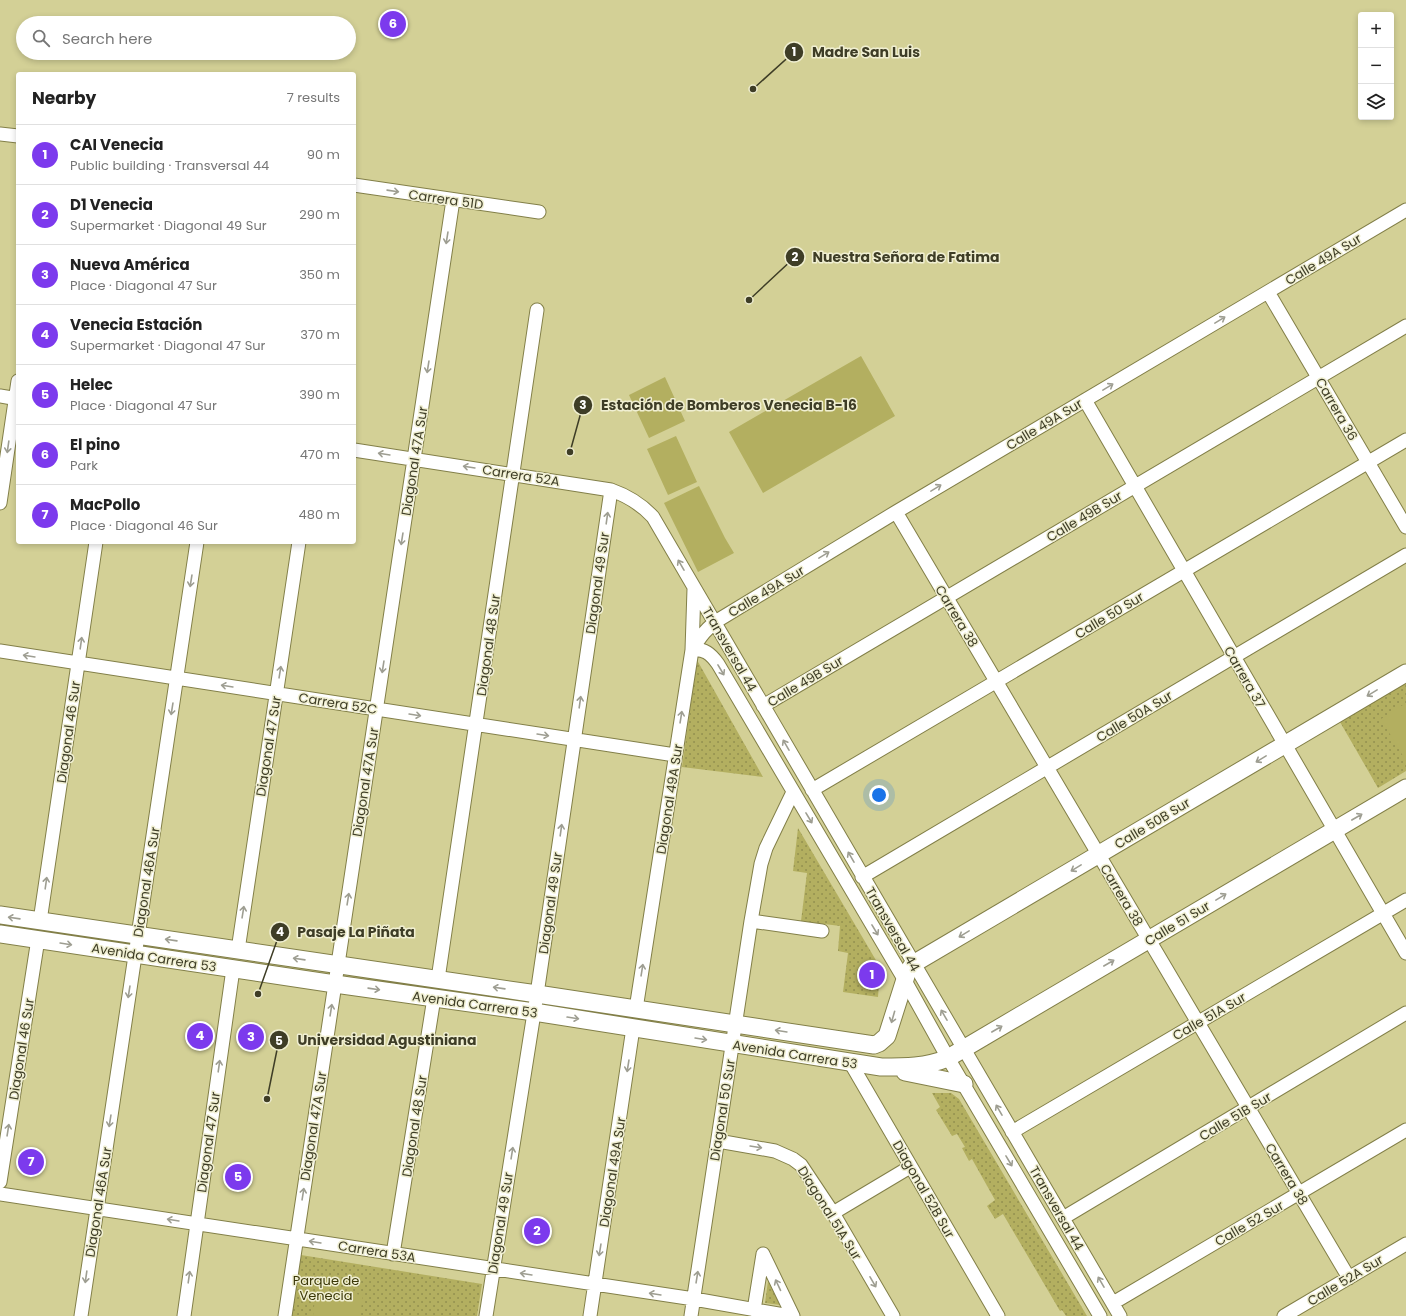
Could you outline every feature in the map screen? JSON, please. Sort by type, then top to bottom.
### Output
[{"type":"main road","name":"Calle 50B Sur","points":[[904,979],[913,964],[1406,673]]},
{"type":"main road","name":"Calle 51 Sur","points":[[948,1058],[1406,788]]},
{"type":"main road","name":"Avenida Carrera 53","points":[[0,916],[438,979],[874,1045],[879,1043],[887,1036],[904,979]]},
{"type":"main road","name":"Avenida Carrera 53","points":[[0,934],[534,1012],[881,1067],[920,1066],[948,1058]]},
{"type":"main road","points":[[881,1067],[964,1084]]},
{"type":"street","points":[[0,134],[16,136]]},
{"type":"street","name":"Carrera 51D","points":[[356,185],[539,212]]},
{"type":"street","name":"Diagonal 47A Sur","points":[[285,1316],[453,200]]},
{"type":"street","name":"Calle 49A Sur","points":[[692,650],[703,633],[714,623],[896,512],[1406,210]]},
{"type":"street","name":"Carrera 36","points":[[1268,292],[1406,527]]},
{"type":"street","name":"Diagonal 48 Sur","points":[[438,979],[537,310]]},
{"type":"street","name":"Calle 49B Sur","points":[[763,706],[1406,326]]},
{"type":"street","points":[[0,396],[16,399]]},
{"type":"street","name":"Carrera 37","points":[[1085,400],[1406,953]]},
{"type":"street","points":[[0,504],[16,405]]},
{"type":"street","name":"Calle 50 Sur","points":[[812,790],[1406,440]]},
{"type":"street","name":"Carrera 52A","points":[[356,450],[611,490],[625,495],[644,508],[653,517],[667,541]]},
{"type":"street","name":"Diagonal 49 Sur","points":[[486,1316],[537,994],[611,490]]},
{"type":"street","name":"Carrera 38","points":[[896,512],[1349,1278]]},
{"type":"street","name":"Transversal 44","points":[[667,541],[862,877],[1120,1316]]},
{"type":"street","name":"Diagonal 46 Sur","points":[[40,921],[96,544]]},
{"type":"street","name":"Diagonal 46A Sur","points":[[80,1316],[197,544]]},
{"type":"street","name":"Diagonal 47 Sur","points":[[238,950],[299,544]]},
{"type":"street","name":"Calle 50A Sur","points":[[862,877],[1406,555]]},
{"type":"street","name":"Diagonal 49A Sur","points":[[636,1009],[692,650],[694,588]]},
{"type":"street","name":"Transversal 44","points":[[692,650],[702,650],[708,652],[718,664],[904,979],[948,1058],[1100,1316]]},
{"type":"street","name":"Carrera 52C","points":[[0,652],[675,755]]},
{"type":"street","name":"Diagonal 50 Sur","points":[[691,1316],[735,1024],[761,864],[766,848],[794,792]]},
{"type":"street","name":"Calle 51A Sur","points":[[1012,1132],[1406,900]]},
{"type":"street","points":[[751,921],[822,931]]},
{"type":"street","name":"Diagonal 46 Sur","points":[[0,1182],[38,939]]},
{"type":"street","name":"Diagonal 47 Sur","points":[[184,1316],[233,969]]},
{"type":"street","name":"Diagonal 48 Sur","points":[[393,1254],[434,998]]},
{"type":"street","name":"Calle 51B Sur","points":[[1063,1218],[1406,1013]]},
{"type":"street","name":"Diagonal 49A Sur","points":[[590,1316],[633,1028]]},
{"type":"street","name":"Diagonal 52B Sur","points":[[850,1062],[998,1316]]},
{"type":"street","name":"Calle 52 Sur","points":[[1113,1303],[1406,1130]]},
{"type":"street","name":"Diagonal 51A Sur","points":[[718,1141],[771,1150],[793,1159],[801,1165],[833,1213],[893,1316]]},
{"type":"street","points":[[833,1213],[910,1167]]},
{"type":"street","name":"Carrera 53A","points":[[0,1194],[694,1299],[790,1316]]},
{"type":"street","name":"Calle 52A Sur","points":[[1284,1316],[1406,1244]]},
{"type":"street","points":[[754,1310],[763,1254],[793,1316]]},
{"type":"green space","points":[[861,356],[895,416],[763,493],[729,432]]},
{"type":"green space","points":[[665,377],[685,421],[649,438],[629,395]]},
{"type":"green space","points":[[676,436],[697,482],[668,495],[647,449]]},
{"type":"green space","points":[[699,486],[734,553],[698,572],[664,503]]},
{"type":"green space","points":[[697,660],[763,777],[682,767]]},
{"type":"green space","points":[[1406,683],[1406,771],[1378,788],[1340,722]]},
{"type":"green space","points":[[1406,703],[1406,761],[1381,719]]},
{"type":"green space","points":[[798,828],[877,962],[880,971],[878,997],[843,992],[848,953],[838,951],[840,926],[801,921],[807,873],[793,871]]},
{"type":"green space","points":[[932,1093],[951,1093],[959,1099],[1087,1316],[1066,1316],[1062,1310],[1060,1311],[1003,1214],[995,1219],[987,1206],[995,1200],[972,1159],[969,1161],[962,1148],[965,1147],[957,1134],[952,1136],[936,1110],[940,1107]]},
{"type":"green space","name":"Parque de Venecia","points":[[301,1255],[482,1284],[477,1316],[292,1316]]},
{"type":"green space","points":[[768,1281],[780,1305],[765,1303]]},
{"type":"green space","points":[[316,1289],[363,1295],[360,1316],[313,1316]]},
{"type":"place","name":"El pino","points":[[393,24]]},
{"type":"place","name":"Madre San Luis","points":[[753,89]]},
{"type":"place","name":"Nuestra Señora de Fatima","points":[[749,300]]},
{"type":"place","name":"Estación de Bomberos Venecia B-16","points":[[570,452]]},
{"type":"place","name":"CAI Venecia","points":[[872,975]]},
{"type":"place","name":"Pasaje La Piñata","points":[[258,994]]},
{"type":"place","name":"Venecia Estación","points":[[200,1036]]},
{"type":"place","name":"Nueva América","points":[[251,1037]]},
{"type":"place","name":"Universidad Agustiniana","points":[[267,1099]]},
{"type":"place","name":"MacPollo","points":[[31,1162]]},
{"type":"place","name":"Helec","points":[[238,1177]]},
{"type":"place","name":"D1 Venecia","points":[[537,1231]]}]
